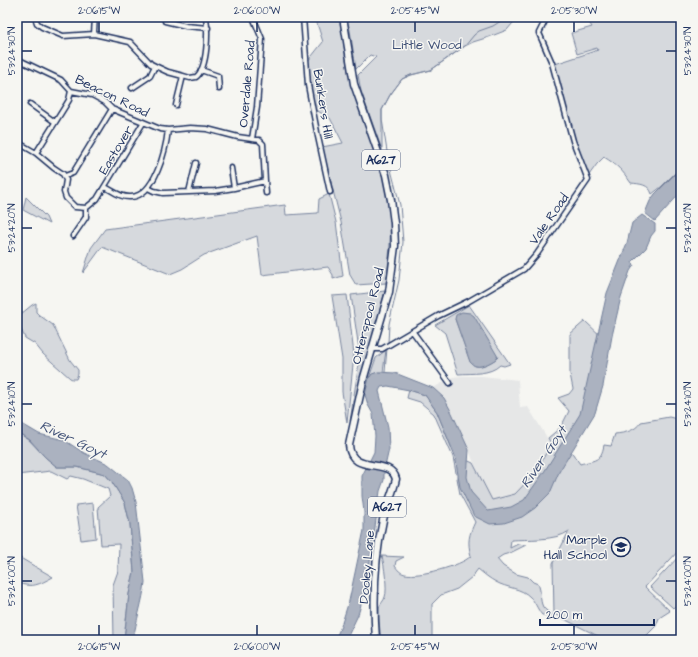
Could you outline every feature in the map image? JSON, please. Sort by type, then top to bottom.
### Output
[{"type":"main road","name":"Otterspool Road","points":[[343,17],[354,84],[386,175],[394,223],[395,246],[389,292],[363,379],[349,441],[349,452],[352,458]]},
{"type":"main road","name":"Dooley Lane","points":[[352,458],[362,464],[385,468],[395,473],[396,479],[383,519],[378,552],[374,604],[376,640]]},
{"type":"street","points":[[35,17],[37,23],[42,27],[63,36],[94,34],[130,42],[151,64],[168,72],[194,77],[199,74],[201,70],[208,40],[206,17]]},
{"type":"street","points":[[94,34],[95,17]]},
{"type":"street","name":"Overdale Road","points":[[252,17],[262,38],[252,140],[259,140],[263,144],[265,181]]},
{"type":"street","name":"Bunkers Hill","points":[[303,17],[308,85],[330,192]]},
{"type":"street","name":"Vale Road","points":[[372,349],[382,349],[438,316],[524,269],[537,254],[588,180],[573,141],[552,63],[539,33],[547,17]]},
{"type":"street","points":[[165,21],[186,26],[208,28]]},
{"type":"street","name":"Beacon Road","points":[[17,59],[60,80],[71,90],[100,99],[112,109],[160,129],[168,130],[199,128],[252,140]]},
{"type":"street","points":[[132,88],[150,76],[156,66]]},
{"type":"street","points":[[201,70],[218,76],[219,89]]},
{"type":"street","points":[[176,104],[183,76]]},
{"type":"street","points":[[36,152],[69,100],[71,90]]},
{"type":"street","points":[[30,104],[55,122]]},
{"type":"street","points":[[65,176],[73,173],[112,109]]},
{"type":"street","name":"Eastover","points":[[105,186],[143,123]]},
{"type":"street","points":[[65,176],[64,192],[66,198],[75,207],[86,208],[97,200],[105,186],[124,197],[142,194],[148,188],[162,159],[167,141],[168,130]]},
{"type":"street","points":[[17,142],[36,152],[65,176]]},
{"type":"street","points":[[189,192],[196,163]]},
{"type":"street","points":[[231,168],[234,188]]},
{"type":"street","points":[[148,188],[163,193],[189,192],[234,188],[265,181],[266,193]]},
{"type":"street","points":[[73,236],[86,217],[86,208]]},
{"type":"street","points":[[413,332],[450,383]]},
{"type":"shaded area","points":[[681,168],[681,192],[655,221],[645,213],[650,201]]},
{"type":"shaded area","points":[[642,215],[655,224],[655,231],[646,248],[632,262],[634,265],[630,271],[621,297],[603,386],[595,413],[559,472],[550,493],[535,508],[522,517],[504,523],[490,524],[474,516],[460,487],[455,456],[437,412],[425,395],[388,386],[381,387],[379,391],[388,427],[389,449],[384,471],[384,480],[380,491],[367,584],[358,615],[346,640],[335,640],[349,601],[364,530],[362,476],[374,452],[375,436],[373,414],[365,395],[369,378],[372,374],[378,372],[395,373],[433,388],[444,398],[469,450],[467,477],[471,492],[488,511],[511,507],[524,500],[544,472],[580,414],[607,293],[627,243],[632,223]]},
{"type":"shaded area","points":[[462,312],[470,313],[474,316],[498,357],[494,360],[478,366],[474,366],[470,362],[455,319],[456,315]]},
{"type":"shaded area","points":[[482,376],[518,380],[520,408],[528,407],[551,444],[535,473],[515,494],[492,500],[477,471],[469,450],[444,398],[433,388],[453,377]]},
{"type":"shaded area","points":[[17,421],[39,434],[64,440],[84,453],[108,464],[128,480],[136,502],[145,582],[133,640],[124,640],[129,594],[134,572],[130,524],[125,503],[112,482],[105,474],[77,467],[57,467],[45,457],[30,440],[17,432]]},
{"type":"green space","points":[[315,17],[340,17],[341,19],[349,78],[384,180],[390,214],[390,249],[386,283],[356,285],[350,275],[341,222],[322,147],[343,143],[330,118],[314,109],[308,61],[323,42]]},
{"type":"green space","name":"Little Wood","points":[[346,17],[518,17],[507,30],[465,46],[431,70],[402,79],[390,95],[382,110],[382,150],[361,91],[358,75],[376,57],[370,55],[356,69],[350,30]]},
{"type":"green space","points":[[681,17],[681,167],[652,194],[646,186],[631,183],[619,168],[604,157],[589,175],[587,174],[572,131],[555,64],[598,50],[597,48],[577,54],[571,33],[592,27],[586,18]]},
{"type":"green space","points":[[329,194],[336,222],[343,276],[333,279],[333,275],[328,267],[262,275],[257,236],[204,255],[182,269],[170,274],[102,247],[83,273],[91,248],[105,229],[285,205],[286,215],[318,213],[319,199]]},
{"type":"green space","points":[[26,197],[46,217],[49,224],[23,210]]},
{"type":"green space","points":[[385,291],[352,421],[350,421],[360,356],[351,295]]},
{"type":"green space","points":[[347,295],[354,355],[347,423],[342,392],[342,359],[332,296]]},
{"type":"green space","points":[[36,303],[36,312],[53,325],[70,360],[78,370],[76,379],[70,378],[43,354],[35,344],[25,338],[21,329],[17,327],[17,314],[21,314]]},
{"type":"green space","points":[[469,305],[510,364],[504,366],[500,365],[486,372],[458,374],[445,333],[435,325]],"holes":[[[455,319],[498,357],[484,365],[475,366],[470,361]]]},
{"type":"green space","points":[[585,321],[604,339],[600,364],[568,447],[580,464],[593,461],[599,457],[603,451],[604,445],[611,446],[615,434],[630,431],[636,428],[641,422],[669,417],[681,420],[681,548],[645,587],[670,611],[659,618],[656,626],[642,640],[606,640],[554,614],[553,563],[569,531],[549,538],[511,540],[510,548],[518,544],[526,545],[497,559],[503,566],[516,574],[528,577],[533,582],[538,584],[543,607],[553,615],[550,618],[546,615],[542,615],[527,594],[496,582],[478,569],[472,577],[457,589],[441,595],[432,604],[432,640],[381,640],[379,608],[386,594],[385,571],[382,556],[404,557],[396,561],[395,566],[400,572],[405,574],[420,574],[449,567],[466,560],[471,556],[469,538],[475,522],[460,494],[453,457],[434,414],[420,402],[407,398],[409,390],[425,395],[437,412],[455,456],[473,463],[492,500],[515,494],[535,473],[551,444],[548,438],[561,427],[569,411],[558,398],[569,394],[573,389],[570,374],[570,334]]},
{"type":"green space","points":[[386,350],[383,372],[375,373],[369,378],[376,358]]},
{"type":"green space","points":[[17,432],[29,440],[57,467],[77,467],[105,474],[112,482],[125,503],[130,524],[134,572],[129,594],[124,640],[114,640],[113,585],[118,571],[119,544],[101,545],[98,507],[110,496],[108,489],[71,476],[67,479],[51,471],[17,475]]},
{"type":"green space","points":[[93,503],[96,538],[81,540],[76,505]]},
{"type":"green space","points":[[681,554],[681,600],[673,608],[650,587]]},
{"type":"green space","points":[[17,556],[53,577],[35,585],[17,583]]},
{"type":"waterway","points":[[388,343],[389,324],[399,280],[403,242],[400,205],[388,158],[382,110],[390,95],[402,79],[431,70],[465,46],[479,31],[493,26],[507,17]]},
{"type":"waterway","points":[[385,372],[387,348]]},
{"type":"place","name":"Marple Hall School","points":[[621,547]]},
{"type":"water label","name":"River Goyt","points":[[73,440]]},
{"type":"water label","name":"River Goyt","points":[[544,457]]}]
